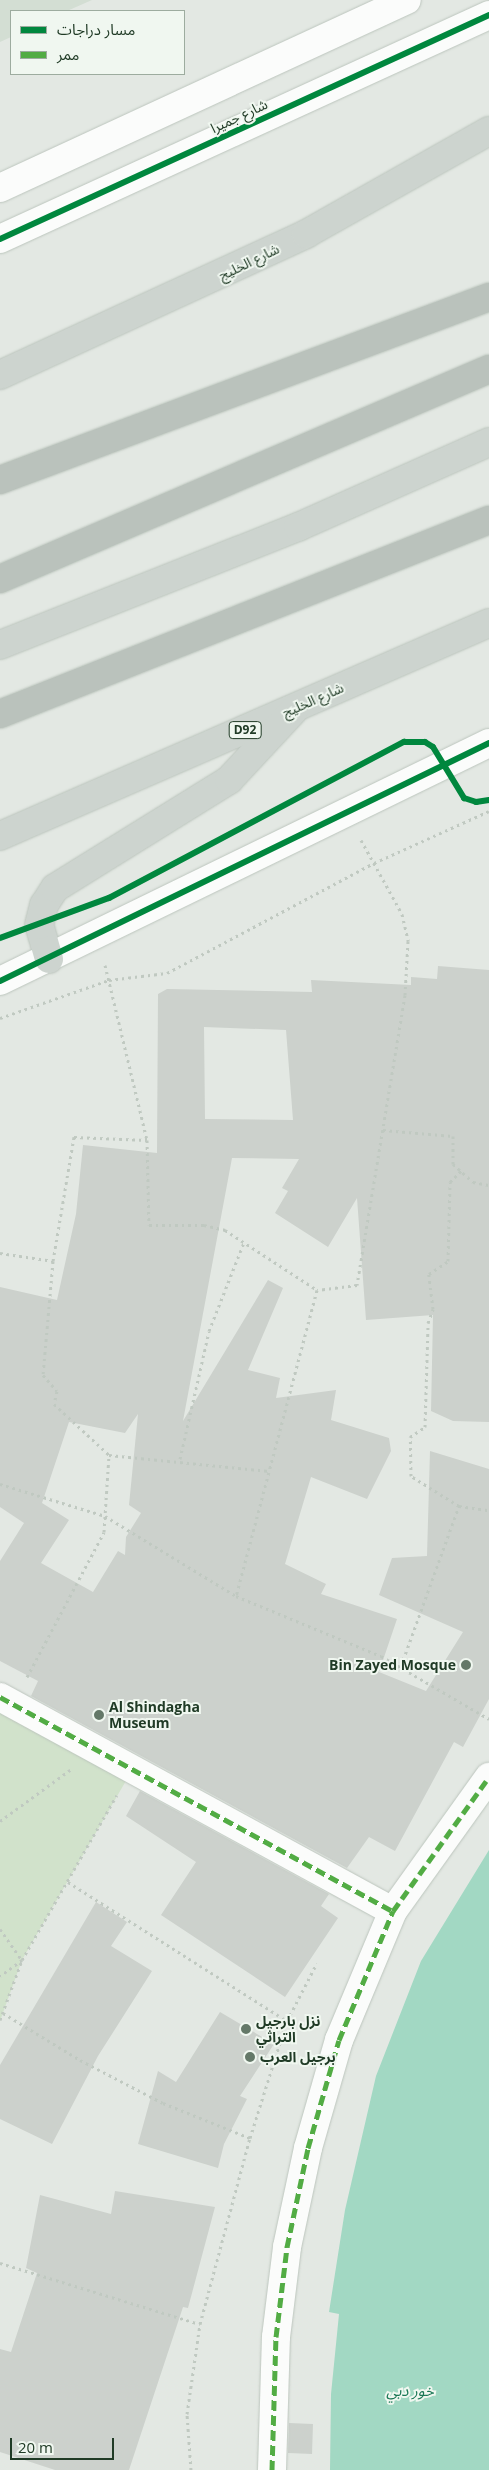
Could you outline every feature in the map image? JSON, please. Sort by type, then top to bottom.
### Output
[{"type":"highway","points":[[0,480],[489,297]]},
{"type":"highway","points":[[0,579],[489,369]]},
{"type":"highway","points":[[0,714],[489,520]]},
{"type":"main road","name":"شارع الخليج","points":[[0,375],[209,282],[489,131]]},
{"type":"main road","points":[[0,645],[298,527],[489,442]]},
{"type":"main road","name":"شارع الخليج","points":[[0,836],[489,623]]},
{"type":"main road","points":[[50,959],[39,924],[44,904],[55,888],[229,780],[296,708]]},
{"type":"street","points":[[0,188],[407,0]]},
{"type":"street","name":"شارع جميرا","points":[[0,240],[489,15]]},
{"type":"street","points":[[0,981],[98,937],[489,743]]},
{"type":"street","points":[[7,1701],[100,1748],[393,1911]]},
{"type":"street","points":[[272,2470],[276,2337],[287,2247],[308,2148],[338,2040],[393,1911],[489,1777]]},
{"type":"path","points":[[0,1018],[109,980],[167,973],[374,863],[489,811]]},
{"type":"path","points":[[98,937],[147,1140],[149,1226],[204,1225],[244,1242],[317,1290],[357,1285],[405,995],[408,941],[402,914],[346,814]]},
{"type":"path","points":[[383,1130],[453,1136],[453,1164],[473,1182],[489,1185]]},
{"type":"path","points":[[147,1140],[74,1137],[53,1261],[44,1375],[57,1391],[54,1404],[109,1455],[180,1459],[269,1471]]},
{"type":"path","points":[[461,1171],[450,1182],[448,1261],[430,1274],[433,1309],[428,1323],[425,1427],[410,1437],[411,1476],[459,1506],[489,1510]]},
{"type":"path","points":[[180,1459],[209,1331],[244,1242]]},
{"type":"path","points":[[0,1253],[53,1261]]},
{"type":"path","points":[[236,1596],[317,1290]]},
{"type":"path","points":[[7,1701],[104,1532],[109,1455]]},
{"type":"path","points":[[0,1484],[105,1516],[236,1596],[401,1666],[489,1719]]},
{"type":"path","points":[[401,1666],[459,1506]]},
{"type":"path","points":[[0,1822],[100,1748]]},
{"type":"path","points":[[0,2020],[22,1960],[134,1767]]},
{"type":"path","points":[[68,1882],[287,2021]]},
{"type":"path","points":[[0,1929],[22,1960]]},
{"type":"path","points":[[0,1976],[22,1960]]},
{"type":"path","points":[[191,2470],[187,2414],[200,2324],[250,2138],[287,2021],[317,1963]]},
{"type":"path","points":[[3,2013],[113,2077],[250,2138]]},
{"type":"path","points":[[0,2262],[200,2324]]},
{"type":"shaded area","points":[[0,0],[92,0],[69,10],[10,10],[10,37],[0,42]]},
{"type":"shaded area","points":[[0,1703],[134,1767],[22,1960],[0,2021]]},
{"type":"water","name":"خور دبي","points":[[489,1850],[489,2470],[330,2470],[331,2394],[339,2314],[329,2312],[345,2210],[376,2076],[421,1961]]},
{"type":"building","points":[[438,966],[489,970],[489,1422],[453,1421],[431,1411],[433,1315],[366,1320],[357,1198],[328,1247],[275,1213],[288,1191],[282,1188],[299,1159],[232,1158],[183,1421],[268,1280],[283,1288],[248,1370],[280,1378],[276,1398],[336,1390],[331,1420],[389,1438],[391,1451],[367,1499],[311,1477],[285,1564],[326,1584],[321,1594],[397,1619],[379,1672],[426,1691],[463,1632],[379,1595],[392,1558],[427,1556],[430,1451],[489,1469],[489,1699],[463,1747],[454,1742],[395,1851],[369,1837],[347,1868],[31,1696],[38,1681],[0,1661],[0,1561],[24,1523],[0,1507],[0,1287],[57,1300],[76,1214],[83,1145],[157,1153],[158,994],[167,989],[312,992],[311,980],[411,985],[411,977],[437,979]],"holes":[[[204,1027],[286,1030],[293,1120],[205,1119]],[[138,1414],[129,1505],[141,1513],[126,1537],[125,1555],[118,1551],[93,1592],[41,1563],[69,1520],[42,1503],[69,1422],[125,1433]]]},
{"type":"building","points":[[140,1791],[329,1894],[321,1906],[338,1918],[285,1997],[161,1915],[196,1862],[126,1816]]},
{"type":"building","points":[[96,1902],[127,1922],[111,1946],[152,1971],[98,2056],[52,2144],[0,2119],[0,2065]]},
{"type":"building","points":[[220,2012],[274,2044],[240,2096],[247,2099],[224,2144],[218,2168],[138,2144],[158,2071],[176,2082]]},
{"type":"building","points":[[115,2191],[215,2207],[188,2308],[183,2307],[129,2470],[55,2470],[0,2452],[0,2349],[11,2352],[37,2273],[26,2268],[40,2195],[111,2214]]},
{"type":"building","points":[[289,2423],[313,2424],[312,2454],[288,2453]]},
{"type":"marked path","points":[[0,1697],[393,1911]]},
{"type":"marked path","points":[[272,2470],[276,2337],[287,2247],[308,2148],[339,2040],[393,1911],[489,1777]]},
{"type":"cycle path","points":[[0,239],[489,15]]},
{"type":"cycle path","points":[[0,938],[109,898],[404,742],[425,742],[433,747],[464,798],[476,802],[489,800]]},
{"type":"cycle path","points":[[0,981],[489,743]]},
{"type":"place","name":"Bin Zayed Mosque","points":[[466,1665]]},
{"type":"place","name":"Al Shindagha Museum","points":[[99,1715]]},
{"type":"place","name":"نزل بارجيل التراثي","points":[[246,2029]]},
{"type":"place","name":"برجيل العرب","points":[[250,2057]]}]
